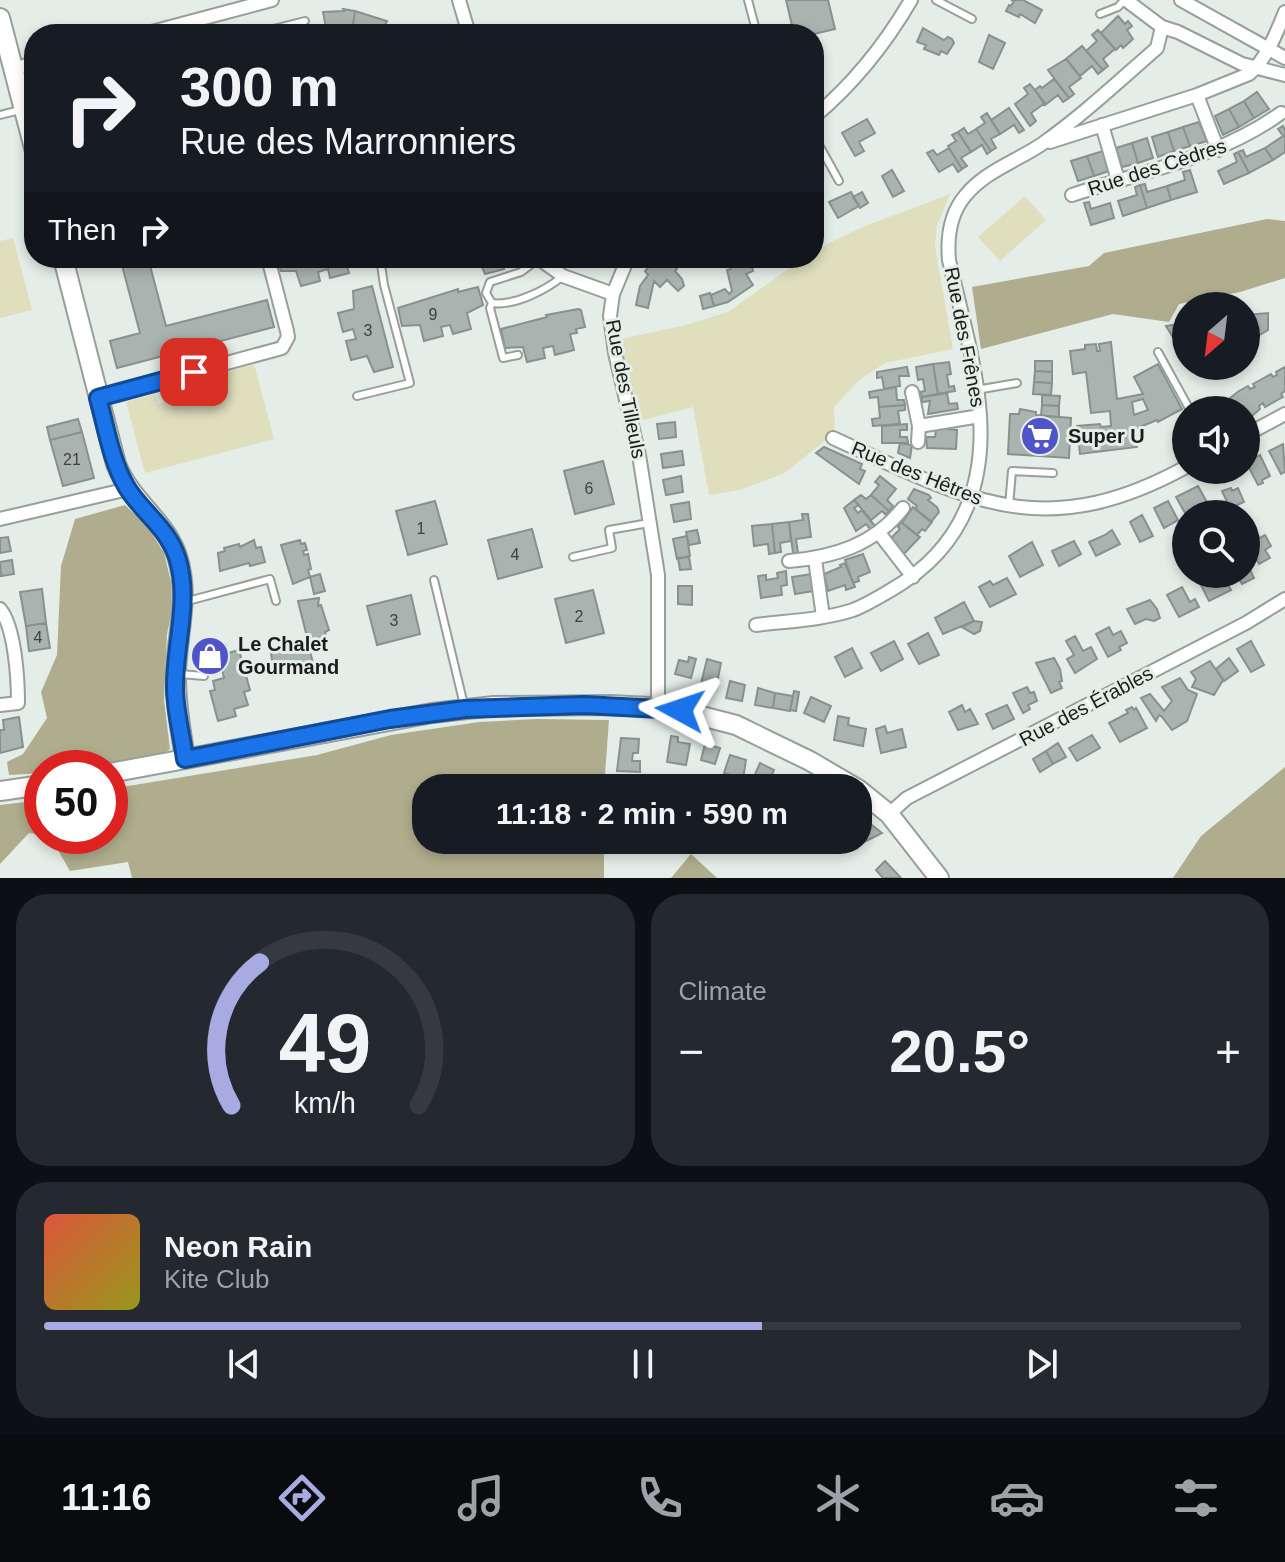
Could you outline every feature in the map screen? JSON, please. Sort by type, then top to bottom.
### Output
[{"type":"main road","points":[[0,18],[24,113]]},
{"type":"main road","points":[[66,268],[116,464],[128,489],[156,521],[175,552],[184,587],[176,673],[177,709],[185,759]]},
{"type":"main road","points":[[128,770],[390,719],[465,709],[533,705],[658,707],[708,716],[736,725],[832,774]]},
{"type":"main road","points":[[0,791],[24,788]]},
{"type":"main road","points":[[872,801],[889,814],[939,878]]},
{"type":"street","points":[[182,24],[272,0]]},
{"type":"street","points":[[459,0],[466,24]]},
{"type":"street","points":[[824,109],[875,51],[911,0]]},
{"type":"street","points":[[1125,0],[1162,27],[1255,68],[1285,75]]},
{"type":"street","points":[[1188,1],[1285,58]]},
{"type":"street","points":[[1255,68],[1285,12]]},
{"type":"street","name":"Rue des Frênes","points":[[756,625],[853,610],[913,577],[951,538],[972,498],[979,451],[980,416],[949,260],[947,243],[952,220],[966,195],[986,177],[1040,146],[1157,48],[1162,27]]},
{"type":"street","points":[[13,69],[24,66]]},
{"type":"street","name":"Rue des Frênes","points":[[1040,146],[1197,95],[1229,83],[1255,68]]},
{"type":"street","points":[[1197,95],[1218,150]]},
{"type":"street","name":"Rue des Cèdres","points":[[1072,195],[1218,150],[1281,113]]},
{"type":"street","points":[[1074,119],[1075,129],[1081,132]]},
{"type":"street","points":[[1102,125],[1118,180]]},
{"type":"street","points":[[98,398],[282,348],[288,337],[271,268]]},
{"type":"street","points":[[552,268],[563,276],[613,294]]},
{"type":"street","name":"Rue des Tilleuls","points":[[622,268],[610,316],[612,341],[632,423],[658,575],[658,707]]},
{"type":"street","points":[[912,392],[919,426],[918,442]]},
{"type":"street","points":[[1260,427],[1285,414]]},
{"type":"street","points":[[919,426],[980,416]]},
{"type":"street","name":"Rue des Hêtres","points":[[833,438],[972,498],[1009,506],[1077,508],[1136,492],[1172,474]]},
{"type":"street","points":[[0,519],[128,489]]},
{"type":"street","points":[[789,561],[815,559],[846,551],[879,533],[903,508]]},
{"type":"street","points":[[879,533],[913,577]]},
{"type":"street","points":[[815,559],[823,617]]},
{"type":"street","name":"Rue des Érables","points":[[889,814],[907,798],[1246,623],[1285,599]]},
{"type":"street","points":[[0,609],[6,616],[18,703],[0,705]]},
{"type":"lane","points":[[748,0],[754,24]]},
{"type":"lane","points":[[936,0],[972,19]]},
{"type":"lane","points":[[1100,14],[1118,7],[1125,0]]},
{"type":"lane","points":[[293,24],[305,21]]},
{"type":"lane","points":[[0,115],[23,109]]},
{"type":"lane","points":[[824,154],[839,181]]},
{"type":"lane","points":[[357,396],[410,383],[381,268]]},
{"type":"lane","points":[[518,355],[503,358],[490,308],[492,303],[486,293],[490,282],[526,268]]},
{"type":"lane","points":[[492,303],[500,304],[540,291],[563,276]]},
{"type":"lane","points":[[1158,352],[1182,396]]},
{"type":"lane","points":[[976,390],[1017,383]]},
{"type":"lane","points":[[1009,506],[1012,471],[1053,473]]},
{"type":"lane","points":[[573,557],[612,548],[609,530],[649,523]]},
{"type":"lane","points":[[184,602],[270,579],[276,601]]},
{"type":"lane","points":[[434,580],[465,709]]},
{"type":"lane","points":[[176,673],[204,676]]},
{"type":"green space","points":[[950,194],[937,226],[935,246],[953,349],[885,363],[859,380],[834,407],[835,433],[783,474],[739,490],[709,495],[693,407],[632,423],[612,341],[686,325],[728,312],[790,268],[824,268],[824,246],[863,227]]},
{"type":"green space","points":[[1025,196],[1046,220],[1000,261],[978,237]]},
{"type":"green space","points":[[13,238],[32,310],[0,318],[0,241]]},
{"type":"green space","points":[[254,364],[274,439],[145,473],[126,402],[155,394],[158,404],[206,391],[204,378]]},
{"type":"shaded area","points":[[1267,219],[1285,221],[1285,278],[1240,292],[1172,292],[1172,317],[1169,322],[1113,314],[981,349],[972,287],[1089,266],[1104,253]]},
{"type":"shaded area","points":[[125,505],[148,527],[164,553],[171,582],[172,610],[167,634],[164,700],[170,749],[162,754],[128,761],[128,750],[26,750],[47,718],[41,692],[57,655],[61,566],[75,519]]},
{"type":"shaded area","points":[[609,720],[605,774],[412,774],[412,854],[604,854],[604,878],[132,878],[128,862],[70,871],[60,854],[128,854],[128,786],[317,755],[391,735],[479,722]]},
{"type":"shaded area","points":[[23,754],[24,774],[9,775],[7,762]]},
{"type":"shaded area","points":[[1285,767],[1285,878],[1173,878],[1201,836]]},
{"type":"shaded area","points":[[24,802],[24,838],[0,864],[0,805]]},
{"type":"shaded area","points":[[691,854],[717,878],[671,878]]},
{"type":"building","points":[[786,0],[828,0],[835,29],[824,32],[824,24],[792,24]]},
{"type":"building","points":[[1011,0],[1023,0],[1042,10],[1035,23],[1020,14],[1019,17],[1006,11],[1014,1]]},
{"type":"building","points":[[355,11],[353,24],[325,24],[323,12]]},
{"type":"building","points":[[355,11],[387,21],[385,24],[353,24]]},
{"type":"building","points":[[1118,16],[1125,24],[1128,21],[1132,26],[1127,30],[1133,39],[1116,50],[1101,33]]},
{"type":"building","points":[[923,28],[944,40],[948,37],[952,39],[954,43],[947,54],[941,51],[939,55],[924,49],[926,45],[917,42]]},
{"type":"building","points":[[1098,30],[1115,49],[1103,59],[1108,66],[1103,70],[1086,51],[1097,41],[1092,35]]},
{"type":"building","points":[[989,35],[1005,43],[993,69],[979,62]]},
{"type":"building","points":[[1082,46],[1103,70],[1098,74],[1092,66],[1080,76],[1066,59]]},
{"type":"building","points":[[1066,59],[1081,78],[1069,87],[1074,94],[1069,98],[1048,70]]},
{"type":"building","points":[[1054,79],[1069,98],[1063,102],[1058,95],[1045,105],[1035,90]]},
{"type":"building","points":[[1030,84],[1045,103],[1031,113],[1036,121],[1030,126],[1015,104],[1028,94],[1024,88]]},
{"type":"building","points":[[1257,92],[1269,109],[1254,118],[1244,101]]},
{"type":"building","points":[[1244,101],[1254,118],[1239,127],[1229,109]]},
{"type":"building","points":[[1009,108],[1024,130],[1019,133],[1014,125],[1000,134],[991,120]]},
{"type":"building","points":[[1229,109],[1239,127],[1223,135],[1215,116]]},
{"type":"building","points":[[987,113],[1000,134],[991,139],[996,148],[991,151],[976,129],[985,123],[981,117]]},
{"type":"building","points":[[867,119],[875,133],[859,142],[864,151],[855,156],[842,133]]},
{"type":"building","points":[[1199,122],[1207,141],[1190,146],[1183,127]]},
{"type":"building","points":[[1283,126],[1285,152],[1273,160],[1265,148],[1283,136],[1278,129]]},
{"type":"building","points":[[1183,127],[1190,146],[1174,151],[1168,132]]},
{"type":"building","points":[[964,128],[968,134],[976,129],[991,151],[987,154],[982,145],[971,152],[958,132]]},
{"type":"building","points":[[958,132],[971,152],[961,158],[967,166],[962,169],[948,146],[956,141],[952,135]]},
{"type":"building","points":[[1168,132],[1174,151],[1158,157],[1152,137]]},
{"type":"building","points":[[1147,138],[1153,158],[1138,163],[1132,143]]},
{"type":"building","points":[[1132,143],[1138,163],[1122,167],[1116,148]]},
{"type":"building","points":[[949,148],[962,169],[958,172],[953,164],[939,172],[927,153],[933,150],[937,155]]},
{"type":"building","points":[[1265,148],[1273,160],[1249,173],[1238,152],[1243,150],[1246,157]]},
{"type":"building","points":[[1103,151],[1109,171],[1094,176],[1087,156]]},
{"type":"building","points":[[1238,152],[1249,173],[1224,184],[1218,171],[1237,162],[1234,154]]},
{"type":"building","points":[[1087,156],[1094,176],[1078,181],[1071,161]]},
{"type":"building","points":[[892,170],[904,191],[893,197],[882,176]]},
{"type":"building","points":[[1190,170],[1197,192],[1171,200],[1167,186],[1185,180],[1183,172]]},
{"type":"building","points":[[1145,184],[1147,192],[1167,186],[1171,200],[1147,208],[1140,185]]},
{"type":"building","points":[[1140,185],[1147,208],[1123,216],[1118,201],[1137,195],[1135,187]]},
{"type":"building","points":[[851,192],[859,206],[838,218],[829,202]]},
{"type":"building","points":[[862,192],[868,203],[860,208],[853,197]]},
{"type":"building","points":[[1089,202],[1091,209],[1110,203],[1114,218],[1091,225],[1084,203]]},
{"type":"building","points":[[123,268],[151,268],[166,326],[267,300],[274,327],[117,368],[110,341],[140,333]]},
{"type":"building","points":[[280,268],[348,268],[349,273],[330,278],[328,269],[318,272],[320,281],[301,286],[296,271],[281,271]]},
{"type":"building","points":[[482,268],[504,268],[504,269],[485,274]]},
{"type":"building","points":[[648,268],[676,268],[684,286],[678,291],[667,280],[660,287],[654,281],[648,308],[636,305],[640,286],[648,275],[645,271]]},
{"type":"building","points":[[752,268],[753,271],[746,274],[753,285],[728,302],[714,306],[711,295],[725,289],[729,294],[732,291],[727,270]]},
{"type":"building","points":[[372,286],[393,367],[374,372],[367,356],[351,360],[346,341],[356,339],[353,329],[343,332],[338,313],[354,309],[353,291]]},
{"type":"building","points":[[478,287],[483,305],[467,313],[471,329],[453,334],[450,325],[441,327],[443,336],[424,341],[420,325],[402,326],[398,308],[458,289],[458,292]]},
{"type":"building","points":[[710,293],[714,306],[703,309],[700,296]]},
{"type":"building","points":[[581,310],[585,327],[570,334],[574,350],[555,355],[553,346],[543,348],[545,358],[527,362],[523,347],[505,348],[501,329]]},
{"type":"building","points":[[1268,313],[1268,330],[1260,335],[1260,314]]},
{"type":"building","points":[[1111,342],[1117,399],[1143,394],[1134,377],[1158,364],[1175,396],[1172,396],[1172,414],[1135,429],[1137,447],[1080,454],[1077,426],[1111,426],[1110,411],[1091,413],[1086,372],[1073,374],[1070,351],[1096,344],[1097,351],[1100,351],[1099,344]],"holes":[[[1143,399],[1148,410],[1134,415],[1132,402]]]},
{"type":"building","points":[[1035,361],[1052,361],[1052,372],[1035,371]]},
{"type":"building","points":[[949,362],[949,387],[954,386],[955,391],[938,394],[933,364]]},
{"type":"building","points":[[933,364],[938,394],[922,397],[920,392],[925,391],[923,379],[918,380],[916,367]]},
{"type":"building","points":[[907,367],[909,376],[899,376],[900,386],[884,389],[882,377],[877,378],[877,372]]},
{"type":"building","points":[[1285,367],[1285,391],[1281,394],[1283,397],[1265,407],[1263,403],[1260,405],[1260,396],[1233,396],[1248,386],[1250,389],[1255,387],[1253,384],[1271,374],[1273,377],[1277,375],[1276,372]]},
{"type":"building","points":[[1035,371],[1052,372],[1052,383],[1034,382]]},
{"type":"building","points":[[1034,382],[1052,383],[1051,395],[1033,394]]},
{"type":"building","points":[[896,387],[897,400],[904,400],[905,405],[879,407],[878,397],[870,398],[869,392]]},
{"type":"building","points":[[947,393],[949,404],[957,403],[958,409],[928,414],[930,401],[922,402],[922,397]]},
{"type":"building","points":[[1042,395],[1060,396],[1059,406],[1042,405]]},
{"type":"building","points":[[905,405],[905,410],[898,411],[900,424],[873,426],[872,419],[880,418],[879,407]]},
{"type":"building","points":[[1042,405],[1059,406],[1059,417],[1041,416]]},
{"type":"building","name":"Super U","points":[[1020,409],[1036,412],[1036,415],[1071,418],[1069,458],[1008,454],[1010,414],[1019,414]]},
{"type":"building","points":[[78,419],[82,432],[50,440],[47,427]]},
{"type":"building","points":[[675,422],[676,437],[659,439],[657,424]]},
{"type":"building","points":[[907,424],[907,430],[900,430],[900,437],[907,437],[908,443],[882,443],[882,426]]},
{"type":"building","points":[[936,428],[957,430],[956,449],[927,448],[926,437],[935,437]]},
{"type":"building","points":[[82,432],[94,478],[63,486],[50,440]]},
{"type":"building","points":[[900,443],[912,445],[910,458],[898,453]]},
{"type":"building","points":[[1283,444],[1285,472],[1281,474],[1269,451]]},
{"type":"building","points":[[824,447],[862,464],[860,469],[865,471],[859,484],[816,453]]},
{"type":"building","points":[[682,451],[684,465],[663,468],[661,454]]},
{"type":"building","points":[[1260,455],[1270,476],[1262,480],[1263,483],[1258,485]]},
{"type":"building","points":[[603,461],[614,504],[575,514],[564,471]]},
{"type":"building","points":[[681,476],[683,492],[666,495],[663,480]]},
{"type":"building","points":[[880,476],[896,489],[887,500],[893,506],[889,511],[871,495],[879,485],[875,482]]},
{"type":"building","points":[[1198,486],[1206,500],[1178,500],[1176,497]]},
{"type":"building","points":[[1238,488],[1243,500],[1226,500],[1222,491]]},
{"type":"building","points":[[914,489],[929,495],[931,498],[928,500],[937,507],[939,512],[931,522],[908,499]]},
{"type":"building","points":[[861,495],[866,499],[871,495],[889,511],[886,515],[882,511],[871,520],[854,500]]},
{"type":"building","points":[[854,500],[859,505],[854,508],[858,513],[862,510],[875,526],[871,530],[866,524],[856,531],[844,508]]},
{"type":"building","points":[[435,501],[447,544],[408,555],[396,511]]},
{"type":"building","points":[[1168,501],[1172,509],[1172,523],[1164,528],[1154,508]]},
{"type":"building","points":[[689,502],[691,519],[674,522],[671,505]]},
{"type":"building","points":[[913,507],[932,522],[917,535],[902,523]]},
{"type":"building","points":[[802,514],[808,514],[811,537],[796,539],[798,553],[793,553],[789,522],[803,520]]},
{"type":"building","points":[[1142,515],[1153,536],[1140,542],[1130,522]]},
{"type":"building","points":[[789,522],[791,541],[780,543],[781,552],[775,553],[772,524]]},
{"type":"building","points":[[901,522],[920,537],[901,557],[888,541],[900,529]]},
{"type":"building","points":[[772,524],[775,553],[769,554],[768,544],[754,546],[752,526]]},
{"type":"building","points":[[532,529],[542,567],[498,579],[488,540]]},
{"type":"building","points":[[697,530],[700,543],[689,545],[686,532]]},
{"type":"building","points":[[1112,530],[1120,544],[1096,556],[1089,542]]},
{"type":"building","points":[[1265,535],[1271,546],[1265,550],[1270,558],[1260,563],[1260,538]]},
{"type":"building","points":[[687,536],[690,556],[677,559],[673,539]]},
{"type":"building","points":[[8,537],[11,551],[0,553],[0,538]]},
{"type":"building","points":[[254,540],[256,548],[261,547],[265,562],[220,571],[218,553],[225,551],[224,548],[239,544],[240,547]]},
{"type":"building","points":[[300,540],[307,550],[303,551],[304,555],[308,554],[310,577],[293,584],[281,545]]},
{"type":"building","points":[[1074,541],[1081,554],[1059,566],[1052,551]]},
{"type":"building","points":[[1032,542],[1043,565],[1020,577],[1009,556]]},
{"type":"building","points":[[863,554],[870,572],[853,583],[845,560]]},
{"type":"building","points":[[689,557],[691,569],[680,570],[678,558]]},
{"type":"building","points":[[12,560],[14,574],[1,576],[0,562]]},
{"type":"building","points":[[845,563],[855,587],[846,590],[845,585],[828,591],[824,574]]},
{"type":"building","points":[[786,571],[787,585],[781,586],[782,595],[761,598],[758,576],[766,575],[766,580],[778,578],[777,573]]},
{"type":"building","points":[[320,574],[325,591],[314,594],[310,577]]},
{"type":"building","points":[[812,574],[814,591],[795,594],[792,577]]},
{"type":"building","points":[[1007,578],[1016,594],[990,607],[979,587]]},
{"type":"building","points":[[678,586],[692,586],[692,605],[678,604]]},
{"type":"building","points":[[1183,588],[1190,602],[1195,599],[1199,607],[1179,617],[1167,595]]},
{"type":"building","points":[[1202,588],[1230,588],[1231,590],[1209,601]]},
{"type":"building","points":[[42,589],[46,623],[26,626],[20,592]]},
{"type":"building","points":[[593,590],[604,633],[566,643],[555,599]]},
{"type":"building","points":[[411,595],[420,634],[377,645],[367,606]]},
{"type":"building","points":[[319,598],[318,606],[321,605],[329,630],[325,632],[326,636],[308,641],[298,601]]},
{"type":"building","points":[[1150,600],[1160,618],[1135,624],[1127,609]]},
{"type":"building","points":[[964,602],[974,621],[943,634],[935,618]]},
{"type":"building","points":[[974,621],[982,622],[980,631],[974,634],[962,627]]},
{"type":"building","points":[[46,623],[50,648],[29,651],[26,626]]},
{"type":"building","points":[[1109,627],[1113,635],[1121,631],[1127,643],[1108,657],[1096,634]]},
{"type":"building","points":[[928,633],[939,655],[919,664],[908,644]]},
{"type":"building","points":[[1075,636],[1083,651],[1091,647],[1097,659],[1075,673],[1067,659],[1074,655],[1066,641]]},
{"type":"building","points":[[303,641],[304,645],[308,644],[313,663],[297,664],[298,667],[283,671],[282,668],[273,670],[271,652]]},
{"type":"building","points":[[894,641],[903,659],[881,671],[871,653]]},
{"type":"building","points":[[1251,641],[1264,665],[1251,672],[1237,649]]},
{"type":"building","points":[[226,645],[228,653],[239,650],[250,690],[244,692],[248,705],[234,709],[236,716],[218,721],[210,691],[215,690],[213,681],[224,678],[222,669],[216,671],[214,666],[209,667],[205,651]]},
{"type":"building","points":[[852,648],[862,668],[845,677],[835,657]]},
{"type":"building","points":[[689,657],[696,659],[691,678],[675,674],[679,660],[688,662]]},
{"type":"building","points":[[1054,658],[1060,669],[1062,688],[1051,693],[1036,663]]},
{"type":"building","points":[[1229,658],[1238,671],[1224,681],[1216,669]]},
{"type":"building","points":[[707,659],[721,663],[717,683],[713,682],[712,687],[701,684]]},
{"type":"building","points":[[1210,661],[1223,680],[1214,695],[1192,687],[1196,679],[1191,672]]},
{"type":"building","points":[[1180,678],[1188,690],[1197,694],[1187,721],[1172,730],[1159,715],[1156,721],[1141,698],[1150,694],[1164,711],[1172,701],[1162,687]]},
{"type":"building","points":[[730,681],[745,685],[742,701],[726,698]]},
{"type":"building","points":[[1027,687],[1030,693],[1034,692],[1037,701],[1028,705],[1030,709],[1023,713],[1013,693]]},
{"type":"building","points":[[758,688],[775,693],[773,708],[755,705]]},
{"type":"building","points":[[794,691],[799,692],[796,711],[790,710]]},
{"type":"building","points":[[775,693],[793,696],[790,711],[773,708]]},
{"type":"building","points":[[811,697],[831,706],[824,722],[804,713]]},
{"type":"building","points":[[962,705],[965,712],[970,709],[978,724],[958,730],[949,712]]},
{"type":"building","points":[[1007,705],[1014,719],[993,729],[986,714]]},
{"type":"building","points":[[1132,707],[1134,710],[1136,708],[1147,728],[1120,742],[1109,723],[1128,713],[1126,710]]},
{"type":"building","points":[[838,716],[849,718],[848,725],[866,729],[863,746],[834,740]]},
{"type":"building","points":[[19,717],[23,747],[0,753],[3,720]]},
{"type":"building","points":[[885,726],[887,733],[902,729],[906,747],[881,753],[876,729]]},
{"type":"building","points":[[1092,735],[1100,748],[1077,761],[1069,748]]},
{"type":"building","points":[[671,736],[678,737],[678,742],[690,744],[686,765],[667,762]]},
{"type":"building","points":[[621,738],[639,739],[638,753],[633,753],[632,761],[640,761],[640,772],[617,771]]},
{"type":"building","points":[[1058,743],[1066,757],[1053,764],[1046,751]]},
{"type":"building","points":[[705,744],[720,748],[715,764],[701,760]]},
{"type":"building","points":[[1046,751],[1053,764],[1040,772],[1033,759]]},
{"type":"building","points":[[730,755],[746,760],[744,774],[724,773]]},
{"type":"building","points":[[760,763],[774,770],[772,774],[755,774]]},
{"type":"building","points":[[872,825],[882,833],[872,838]]},
{"type":"building","points":[[885,861],[901,878],[883,878],[876,870]]},
{"type":"place","name":"Super U","points":[[1040,436]]},
{"type":"place","name":"Le Chalet Gourmand","points":[[210,656]]},
{"type":"route","points":[[194,372],[98,398],[124,482],[168,538],[179,564],[184,602],[175,690],[185,759],[390,719],[494,706],[584,705],[680,710]]}]
